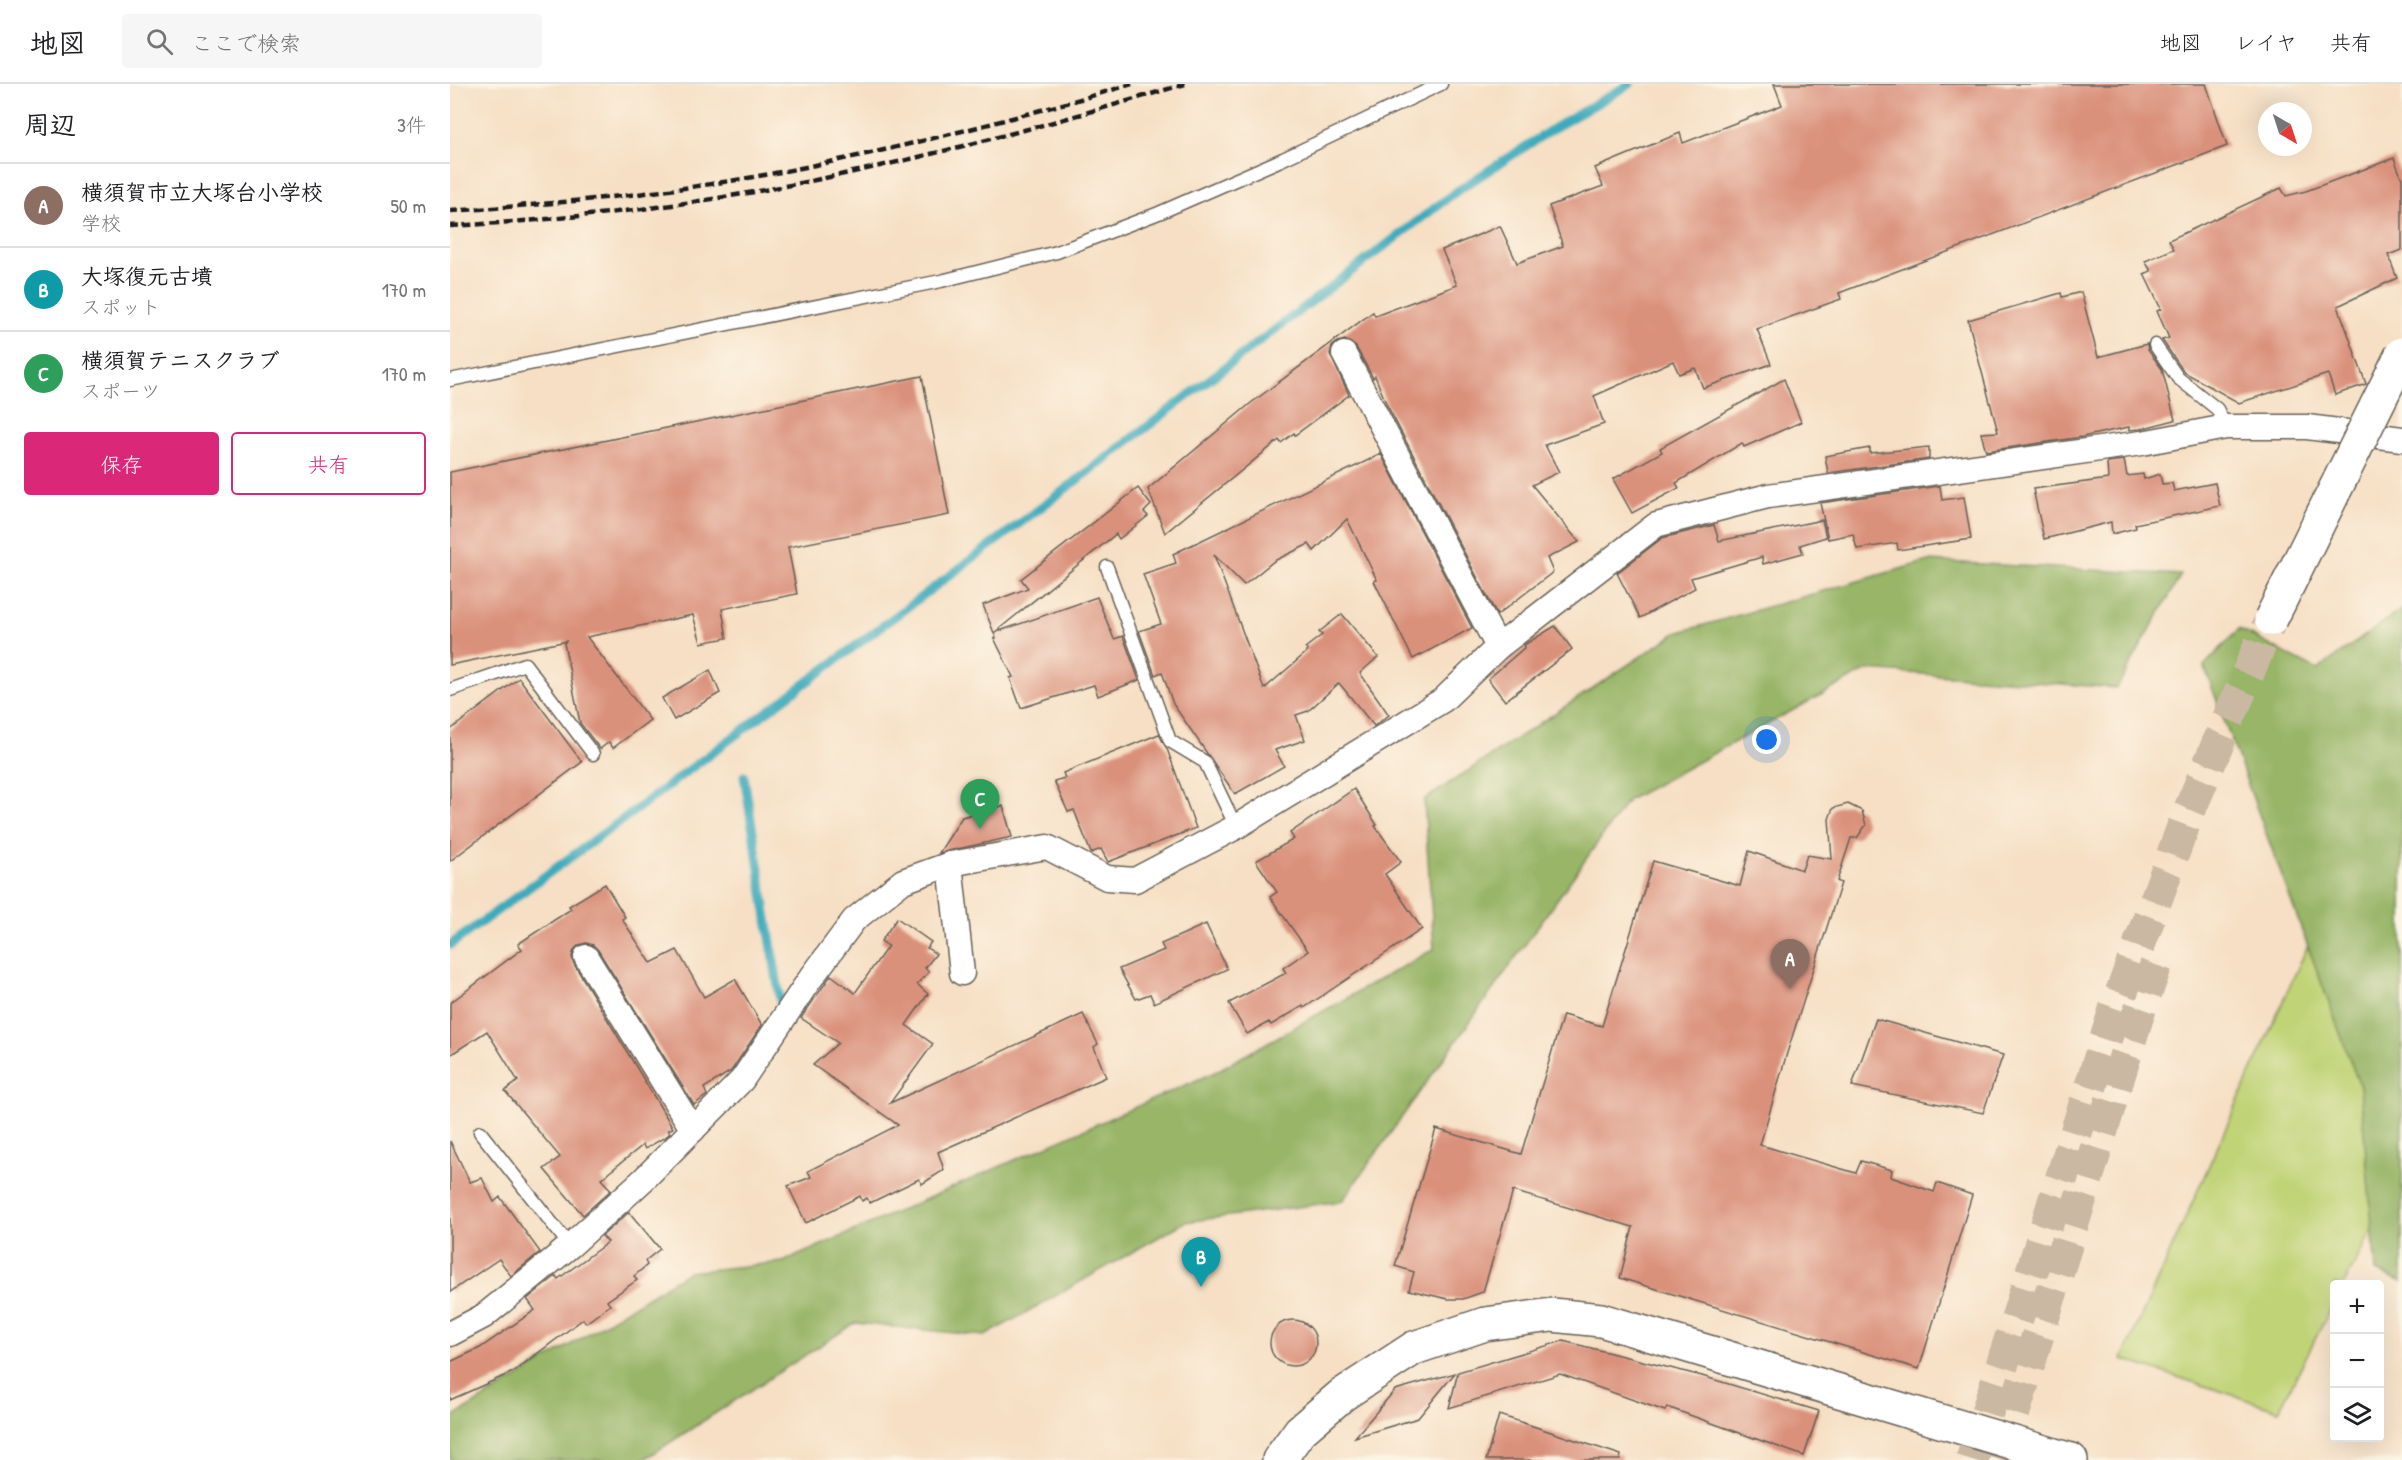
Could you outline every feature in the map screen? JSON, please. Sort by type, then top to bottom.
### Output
[{"type":"main road","points":[[2402,354],[2280,624],[2402,401]]},
{"type":"main road","points":[[1279,1460],[1300,1431],[1342,1395],[1414,1348],[1485,1324],[1552,1315],[1601,1320],[2068,1459]]},
{"type":"street","points":[[1344,354],[1498,646]]},
{"type":"street","points":[[450,1334],[484,1316],[570,1246],[643,1180],[693,1130],[742,1080],[808,982],[854,920],[903,881],[950,864],[1047,847],[1107,878],[1135,880],[1236,827],[1443,700],[1498,646],[1656,525],[1768,496],[2142,443],[2226,427],[2307,427],[2402,439]]},
{"type":"street","points":[[950,864],[962,973]]},
{"type":"street","points":[[586,957],[693,1130]]},
{"type":"lane","points":[[450,380],[941,281],[1057,252],[1159,213],[1441,84]]},
{"type":"lane","points":[[2155,345],[2178,378],[2217,409],[2226,427]]},
{"type":"lane","points":[[1107,567],[1170,741],[1205,762],[1236,827]]},
{"type":"lane","points":[[450,690],[525,664],[593,753]]},
{"type":"lane","points":[[480,1132],[570,1246]]},
{"type":"green space","points":[[1928,561],[2181,575],[2117,688],[1867,670],[1628,800],[1342,1201],[1185,1222],[985,1336],[855,1323],[643,1460],[450,1460],[450,1419],[688,1272],[783,1262],[1215,1072],[1434,949],[1424,800],[1676,633]]},
{"type":"green space","points":[[2402,609],[2402,1282],[2376,1271],[2360,1087],[2204,666],[2239,629],[2317,670]]},
{"type":"green space","points":[[2359,832],[2396,1185],[2346,1280],[2330,1280],[2330,1310],[2279,1410],[2122,1359]]},
{"type":"building","points":[[1774,84],[2206,84],[2227,146],[1839,293],[1841,299],[1757,329],[1771,364],[1703,388],[1695,368],[1679,374],[1673,361],[1594,396],[1604,424],[1545,445],[1559,472],[1532,485],[1579,542],[1547,558],[1553,572],[1497,615],[1387,405],[1375,376],[1373,378],[1356,347],[1345,340],[1337,342],[1330,354],[1349,395],[1295,435],[1294,433],[1281,443],[1279,440],[1165,533],[1148,489],[1251,403],[1373,312],[1375,316],[1457,285],[1442,250],[1500,226],[1517,263],[1563,246],[1549,206],[1603,186],[1595,168],[1680,133],[1683,143],[1782,105]]},
{"type":"building","points":[[2394,158],[2402,179],[2402,250],[2388,255],[2397,278],[2338,306],[2366,384],[2335,395],[2328,374],[2239,403],[2184,372],[2162,340],[2169,338],[2157,311],[2161,309],[2144,274],[2151,271],[2145,261],[2174,249],[2169,240],[2281,188],[2286,196],[2306,191]]},
{"type":"building","points":[[2081,292],[2098,357],[2147,344],[2148,350],[2162,369],[2175,420],[2140,429],[2129,430],[2129,427],[2082,437],[1986,451],[1981,433],[1998,432],[1968,320],[2061,293],[2062,297]]},
{"type":"building","points":[[922,376],[949,515],[788,547],[797,594],[722,609],[727,638],[701,643],[693,615],[587,637],[650,720],[613,748],[609,742],[600,749],[580,723],[564,643],[567,641],[450,665],[450,472]]},
{"type":"building","points":[[1784,379],[1801,422],[1744,447],[1742,443],[1676,483],[1679,488],[1632,513],[1613,479],[1662,452],[1660,448]]},
{"type":"building","points":[[1929,447],[1929,459],[1828,473],[1825,456],[1870,448],[1870,453]]},
{"type":"building","points":[[1381,454],[1472,628],[1413,659],[1374,581],[1377,580],[1347,519],[1314,551],[1309,544],[1274,561],[1244,585],[1214,555],[1264,689],[1308,651],[1305,648],[1322,635],[1319,632],[1342,614],[1378,657],[1360,673],[1389,715],[1374,726],[1339,683],[1308,711],[1296,715],[1305,740],[1275,750],[1284,766],[1235,794],[1173,704],[1162,672],[1155,675],[1139,631],[1161,624],[1143,574],[1176,563],[1173,554]]},
{"type":"building","points":[[2124,460],[2127,476],[2143,474],[2144,479],[2160,474],[2162,484],[2172,483],[2174,491],[2215,483],[2220,506],[2135,524],[2136,528],[2112,534],[2111,522],[2044,539],[2033,489],[2108,479],[2107,462]]},
{"type":"building","points":[[1940,486],[1942,500],[1964,497],[1971,539],[1898,550],[1897,543],[1857,549],[1853,534],[1828,539],[1820,503]]},
{"type":"building","points":[[1138,488],[1151,505],[1144,512],[1148,516],[1119,539],[1116,534],[994,633],[983,605],[1028,588],[1021,579]]},
{"type":"building","points":[[1822,520],[1826,537],[1800,545],[1803,553],[1763,564],[1762,557],[1691,578],[1695,588],[1640,618],[1617,573],[1662,538],[1714,525],[1719,541]]},
{"type":"building","points":[[1097,597],[1114,639],[1123,636],[1139,680],[1098,696],[1094,685],[1021,708],[1010,678],[1013,677],[994,638],[996,638],[994,633]]},
{"type":"building","points":[[1555,626],[1572,649],[1505,701],[1488,679],[1525,647],[1524,645]]},
{"type":"building","points":[[710,670],[720,693],[674,720],[662,698]]},
{"type":"building","points":[[519,678],[582,762],[450,861],[450,730]]},
{"type":"building","points":[[1159,734],[1167,749],[1196,828],[1108,862],[1101,849],[1091,853],[1074,810],[1068,812],[1054,781],[1065,778],[1063,773]]},
{"type":"building","points":[[1354,789],[1377,825],[1375,826],[1401,862],[1385,874],[1422,929],[1304,1008],[1303,1006],[1271,1025],[1269,1022],[1247,1034],[1229,1003],[1286,973],[1283,968],[1308,951],[1270,897],[1277,892],[1256,861],[1294,839],[1290,833]]},
{"type":"building","points":[[1848,804],[1862,811],[1866,825],[1857,838],[1851,838],[1837,881],[1841,883],[1760,1145],[1856,1173],[1861,1161],[1892,1170],[1891,1177],[1934,1192],[1937,1183],[1972,1195],[1919,1369],[1620,1278],[1633,1227],[1513,1191],[1483,1292],[1463,1299],[1448,1299],[1409,1290],[1414,1272],[1395,1266],[1436,1129],[1521,1154],[1563,1015],[1602,1026],[1653,861],[1740,886],[1749,851],[1802,870],[1807,855],[1832,859],[1829,819],[1833,808]]},
{"type":"building","points":[[1003,806],[1012,837],[939,853],[962,817]]},
{"type":"building","points":[[605,884],[625,917],[622,919],[651,963],[677,950],[704,997],[735,979],[762,1025],[731,1071],[704,1088],[707,1095],[694,1105],[598,950],[586,943],[574,950],[572,957],[574,964],[673,1128],[668,1130],[670,1133],[667,1136],[645,1149],[643,1145],[601,1179],[611,1190],[583,1215],[544,1169],[560,1157],[505,1091],[518,1081],[487,1031],[450,1055],[450,1003],[522,949],[518,944],[571,909],[569,906]]},
{"type":"building","points":[[897,918],[931,942],[927,948],[936,954],[925,968],[929,972],[917,984],[928,994],[906,1025],[933,1044],[890,1103],[1083,1014],[1098,1044],[1094,1047],[1106,1077],[938,1152],[944,1170],[922,1184],[919,1179],[870,1203],[867,1198],[862,1201],[860,1196],[806,1223],[788,1186],[811,1177],[808,1171],[898,1125],[813,1065],[838,1043],[801,1018],[831,975],[855,993],[888,946],[881,941]]},
{"type":"building","points":[[1206,924],[1227,969],[1154,1003],[1150,994],[1136,999],[1119,969],[1164,950],[1161,944]]},
{"type":"building","points":[[1876,1019],[2003,1055],[1983,1113],[1852,1086]]},
{"type":"building","points":[[450,1141],[470,1182],[482,1178],[494,1202],[500,1197],[540,1252],[511,1276],[499,1259],[450,1292]]},
{"type":"building","points":[[629,1212],[660,1249],[645,1261],[647,1265],[634,1276],[637,1280],[607,1301],[610,1305],[586,1323],[583,1319],[513,1372],[450,1400],[450,1362],[480,1348],[535,1310],[527,1299],[556,1276],[558,1279],[608,1242],[602,1236]]},
{"type":"building","points":[[1293,1320],[1309,1327],[1316,1343],[1309,1359],[1293,1366],[1277,1359],[1270,1343],[1277,1327]]},
{"type":"building","points":[[1563,1341],[1702,1376],[1819,1411],[1804,1456],[1667,1407],[1665,1411],[1560,1374],[1449,1408],[1458,1372]]},
{"type":"building","points":[[1455,1373],[1418,1418],[1355,1437],[1395,1390]]},
{"type":"building","points":[[1499,1415],[1621,1455],[1620,1460],[1486,1460]]},
{"type":"waterway","points":[[450,945],[1035,512],[1457,191],[1554,128],[1630,84]]},
{"type":"waterway","points":[[744,776],[781,1005]]},
{"type":"tunnel","points":[[1972,1460],[2115,1010],[2187,816],[2271,619]]},
{"type":"tunnel","points":[[1999,1460],[2137,1018],[2156,965]]},
{"type":"railway","points":[[450,211],[613,197],[775,173],[954,133],[1132,84]]},
{"type":"railway","points":[[450,226],[616,212],[780,187],[882,166],[984,141],[1185,84]]},
{"type":"place","name":"横須賀テニスクラブ","points":[[980,829]]},
{"type":"place","name":"横須賀市立大塚台小学校","points":[[1790,989]]},
{"type":"place","name":"大塚復元古墳","points":[[1201,1287]]}]
